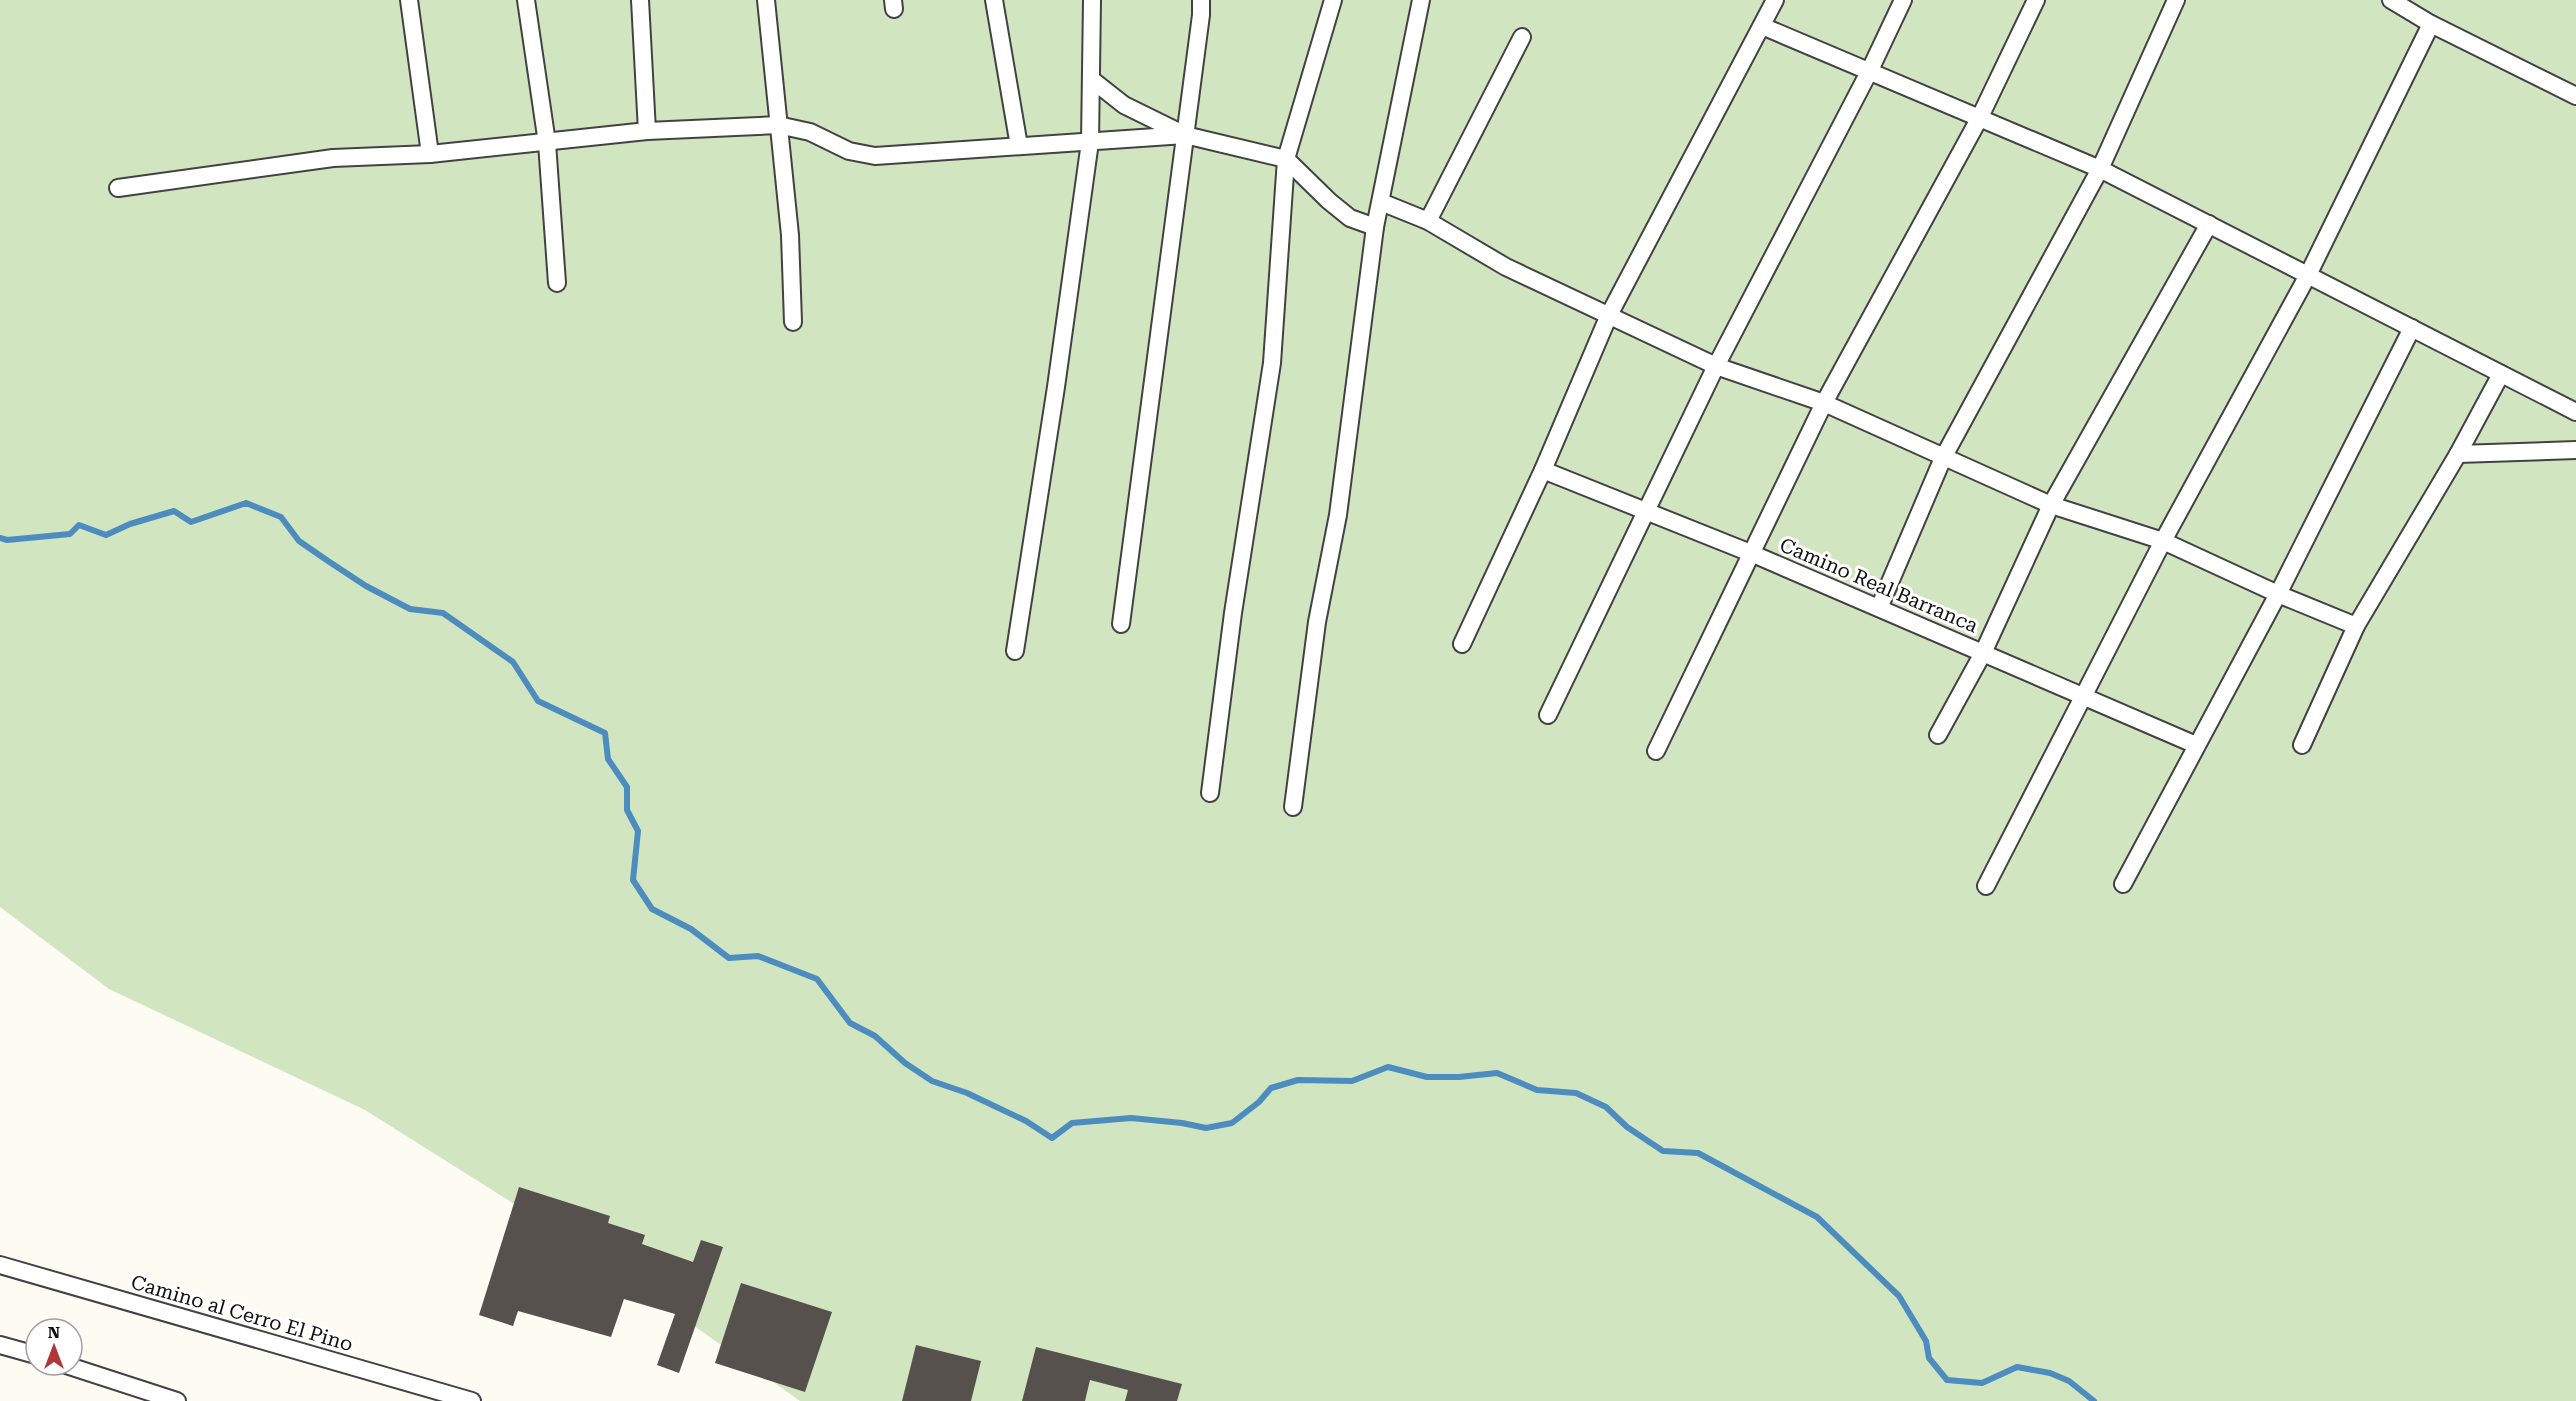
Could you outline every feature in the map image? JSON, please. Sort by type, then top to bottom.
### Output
[{"type":"street","points":[[409,0],[430,154]]},
{"type":"street","points":[[526,0],[547,143],[557,283]]},
{"type":"street","points":[[640,0],[647,131]]},
{"type":"street","points":[[766,0],[790,235],[793,322]]},
{"type":"street","points":[[994,0],[1019,146]]},
{"type":"street","points":[[1015,651],[1056,387],[1090,142],[1092,0]]},
{"type":"street","points":[[1121,624],[1201,15],[1201,0]]},
{"type":"street","points":[[1210,794],[1233,613],[1272,363],[1286,159],[1333,0]]},
{"type":"street","points":[[1293,807],[1317,622],[1338,515],[1375,227],[1421,0]]},
{"type":"street","points":[[1462,645],[1543,470],[1609,315],[1774,0]]},
{"type":"street","points":[[1548,715],[1716,366],[1869,72],[1903,0]]},
{"type":"street","points":[[1656,751],[1824,403],[1979,119],[2036,0]]},
{"type":"street","points":[[1879,608],[1942,458],[2100,169],[2176,0]]},
{"type":"street","points":[[2391,0],[2431,24],[2576,96]]},
{"type":"street","points":[[1986,886],[2163,541],[2308,275],[2431,24]]},
{"type":"street","points":[[1762,26],[2100,169],[2576,412]]},
{"type":"street","points":[[1428,221],[1522,37]]},
{"type":"street","points":[[1091,79],[1124,105],[1185,135],[1286,159],[1350,218],[1375,227]]},
{"type":"street","points":[[118,188],[333,158],[430,154],[647,131],[778,125],[810,132],[849,151],[875,156],[1185,135]]},
{"type":"street","points":[[1381,202],[1428,221],[1506,267],[1716,366],[1824,403],[1942,458],[2051,505],[2163,541],[2278,594],[2356,626]]},
{"type":"street","points":[[1938,735],[1983,653],[2051,505],[2209,224]]},
{"type":"street","points":[[2123,884],[2278,594],[2412,328]]},
{"type":"street","points":[[2302,745],[2356,626],[2458,454],[2501,374]]},
{"type":"street","points":[[2458,454],[2576,450]]},
{"type":"street","name":"Camino Real Barranca","points":[[1543,470],[1753,554],[2196,745]]},
{"type":"street","name":"Camino al Cerro El Pino","points":[[0,1265],[472,1401]]},
{"type":"street","points":[[0,1345],[24,1352]]},
{"type":"street","points":[[84,1371],[177,1401]]},
{"type":"green space","points":[[0,0],[2576,0],[2576,1401],[800,1401],[586,1249],[365,1110],[109,989],[0,907]]},
{"type":"building","points":[[519,1187],[610,1216],[608,1223],[645,1235],[642,1244],[693,1262],[701,1240],[723,1247],[679,1373],[657,1365],[675,1314],[624,1299],[611,1337],[518,1311],[513,1326],[479,1315]]},
{"type":"building","points":[[741,1283],[832,1312],[805,1392],[715,1363]]},
{"type":"building","points":[[916,1345],[981,1361],[971,1401],[902,1401]]},
{"type":"building","points":[[1036,1347],[1182,1384],[1177,1401],[1125,1401],[1128,1390],[1090,1380],[1085,1401],[1022,1401]]},
{"type":"waterway","points":[[0,538],[7,540],[70,534],[79,525],[106,535],[130,524],[174,511],[191,522],[246,503],[281,517],[299,541],[328,561],[366,586],[410,609],[443,613],[513,662],[538,701],[605,733],[608,759],[627,787],[627,810],[638,831],[633,880],[652,909],[691,929],[729,958],[758,956],[817,979],[850,1023],[875,1036],[905,1063],[932,1081],[967,1093],[1026,1121],[1052,1138],[1072,1123],[1131,1118],[1206,1128],[1232,1123],[1259,1102],[1271,1088],[1298,1080],[1352,1081],[1388,1067],[1427,1077],[1459,1077],[1497,1073],[1537,1090],[1576,1093],[1606,1107],[1627,1127],[1663,1151],[1698,1153],[1817,1217],[1899,1296],[1926,1341],[1929,1358],[1947,1380],[1982,1383],[2017,1367],[2050,1373],[2069,1381],[2094,1401]]}]
